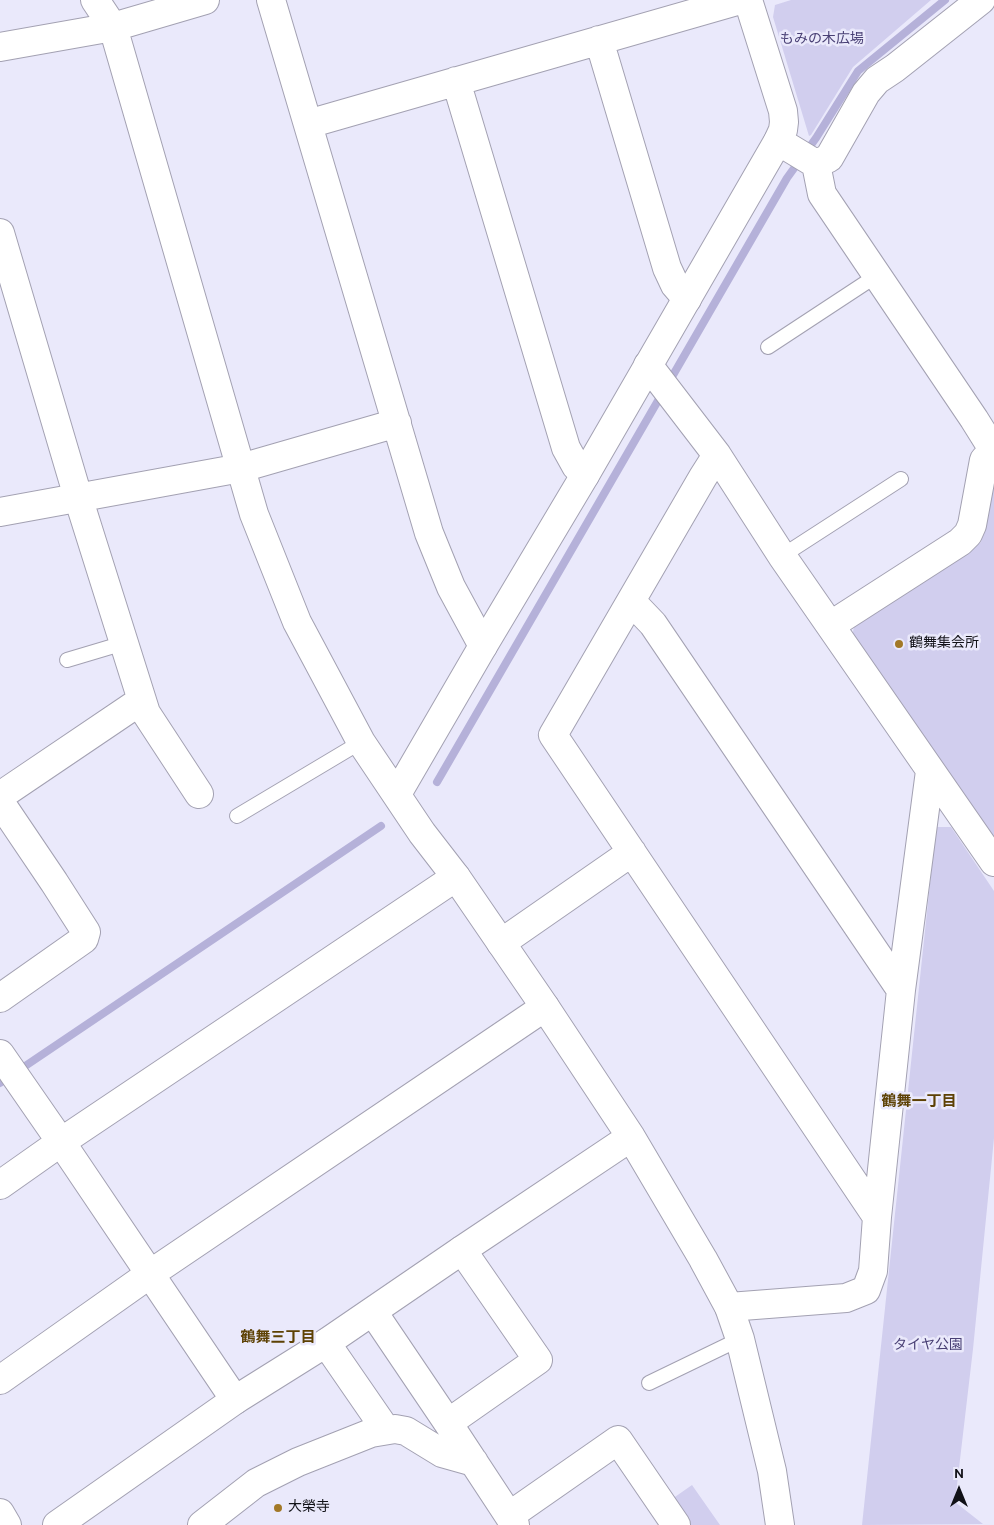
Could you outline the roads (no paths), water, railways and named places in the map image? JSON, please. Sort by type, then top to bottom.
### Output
[{"type":"street","points":[[96,0],[113,26],[254,514],[297,622],[361,742],[422,833],[456,877],[545,1007],[631,1137],[704,1259],[729,1308],[740,1339],[772,1471],[780,1525]]},
{"type":"street","points":[[0,47],[113,26],[205,0]]},
{"type":"street","points":[[271,0],[429,533],[451,587],[483,646]]},
{"type":"street","points":[[308,124],[740,0]]},
{"type":"street","points":[[397,794],[585,475],[783,130],[783,111],[748,0]]},
{"type":"street","points":[[816,164],[829,158],[866,93],[877,80],[981,0]]},
{"type":"street","points":[[599,40],[666,268],[675,285],[687,299]]},
{"type":"street","points":[[456,81],[566,448],[576,466],[585,475]]},
{"type":"street","points":[[778,141],[816,164],[822,194],[994,450],[984,460],[972,525],[968,534],[960,542],[831,625]]},
{"type":"street","points":[[0,234],[78,497],[146,713],[199,794]]},
{"type":"street","points":[[648,364],[717,455],[782,556],[994,862]]},
{"type":"street","points":[[0,512],[241,468],[397,424]]},
{"type":"street","points":[[717,455],[553,735],[877,1217]]},
{"type":"street","points":[[631,601],[653,624],[901,990]]},
{"type":"street","points":[[0,796],[142,700]]},
{"type":"street","points":[[729,1308],[846,1298],[866,1290],[873,1271],[901,990],[930,771]]},
{"type":"street","points":[[0,802],[86,932],[84,939],[0,998]]},
{"type":"street","points":[[501,943],[632,852]]},
{"type":"street","points":[[0,1185],[456,877]]},
{"type":"street","points":[[0,1380],[150,1274],[545,1007]]},
{"type":"street","points":[[0,1054],[235,1400]]},
{"type":"street","points":[[57,1525],[235,1400],[373,1312],[631,1137]]},
{"type":"street","points":[[448,1423],[538,1360],[462,1250]]},
{"type":"street","points":[[373,1312],[512,1521],[618,1440],[676,1525]]},
{"type":"street","points":[[326,1343],[386,1430]]},
{"type":"street","points":[[202,1525],[256,1483],[298,1462],[371,1433],[395,1429],[406,1431],[442,1453],[474,1462]]},
{"type":"street","points":[[0,1513],[7,1525]]},
{"type":"lane","points":[[768,347],[876,276]]},
{"type":"lane","points":[[782,556],[901,478]]},
{"type":"lane","points":[[67,660],[124,643]]},
{"type":"lane","points":[[237,816],[361,742]]},
{"type":"lane","points":[[649,1383],[740,1339]]},
{"type":"waterway","points":[[669,382],[787,178],[816,138],[858,71],[945,0]]},
{"type":"waterway","points":[[437,782],[663,392]]},
{"type":"waterway","points":[[0,1083],[381,826]]},
{"type":"place","name":"鶴舞集会所","points":[[899,644]]},
{"type":"place","name":"大榮寺","points":[[278,1508]]},
{"type":"district","name":"鶴舞一丁目","points":[[919,1103]]},
{"type":"district","name":"鶴舞三丁目","points":[[278,1339]]},
{"type":"park label","name":"もみの木広場","points":[[822,40]]},
{"type":"park label","name":"タイヤ公園","points":[[928,1346]]}]
